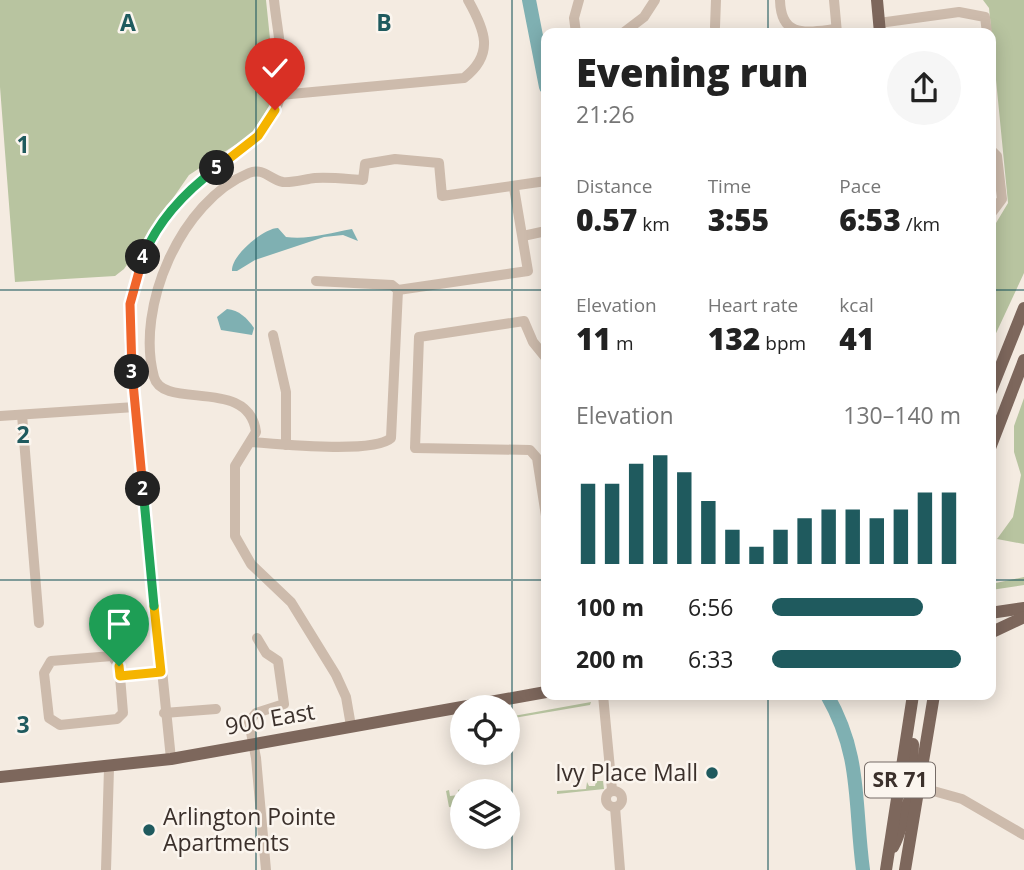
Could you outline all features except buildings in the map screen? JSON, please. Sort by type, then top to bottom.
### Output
[{"type":"main road","points":[[877,0],[879,28]]},
{"type":"main road","points":[[996,378],[1024,308]]},
{"type":"main road","points":[[996,419],[1024,360]]},
{"type":"main road","points":[[996,612],[1024,608]]},
{"type":"main road","points":[[996,630],[1024,617]]},
{"type":"main road","name":"900 East","points":[[0,778],[171,759],[541,693]]},
{"type":"main road","points":[[888,855],[901,833],[910,798],[919,788],[912,773],[912,700]]},
{"type":"main road","name":"SR 71","points":[[886,870],[912,700]]},
{"type":"main road","points":[[931,711],[933,700]]},
{"type":"main road","name":"SR 71","points":[[905,870],[931,711],[936,700]]},
{"type":"street","points":[[171,759],[164,713],[135,407],[129,321],[133,289],[146,250],[161,224],[192,188],[258,136],[268,124],[280,95],[274,0]]},
{"type":"street","points":[[280,95],[464,78],[479,65],[484,54],[482,31],[468,0]]},
{"type":"street","points":[[575,28],[574,18],[579,0]]},
{"type":"street","points":[[630,28],[644,17],[655,0]]},
{"type":"street","points":[[715,27],[716,0]]},
{"type":"street","points":[[780,0],[780,15],[787,25],[793,28]]},
{"type":"street","points":[[834,0],[836,28]]},
{"type":"street","points":[[879,28],[967,12],[985,18],[986,28]]},
{"type":"street","points":[[351,726],[346,697],[337,675],[291,602],[251,564],[235,536],[235,466],[238,456],[252,442],[255,424],[240,406],[214,396],[165,392],[158,387],[151,352],[158,285],[175,244],[202,210],[249,173],[262,170],[284,182],[317,178],[363,180],[365,164],[395,159],[439,163],[442,195],[514,188],[541,182]]},
{"type":"street","points":[[996,160],[1002,199],[996,207]]},
{"type":"street","points":[[316,281],[392,285],[398,290],[528,271],[514,188]]},
{"type":"street","points":[[523,236],[541,231]]},
{"type":"street","points":[[252,442],[323,447],[380,445],[391,438],[398,290]]},
{"type":"street","points":[[541,352],[533,342],[524,321],[419,337],[415,448],[530,450],[537,458],[541,484]]},
{"type":"street","points":[[273,335],[286,392],[286,445]]},
{"type":"street","points":[[0,416],[135,407]]},
{"type":"street","points":[[22,415],[39,624]]},
{"type":"street","points":[[257,638],[266,653],[278,661],[284,704],[256,713],[251,719],[266,870]]},
{"type":"street","points":[[112,656],[119,666],[120,676],[123,713],[117,719],[60,724],[52,722],[44,673],[47,664],[56,660],[112,656]]},
{"type":"street","points":[[120,676],[161,672]]},
{"type":"street","points":[[603,700],[612,790],[618,791],[622,799],[615,807],[620,870]]},
{"type":"street","points":[[164,713],[216,709]]},
{"type":"street","points":[[106,870],[109,768]]},
{"type":"street","points":[[919,788],[968,802],[1024,835]]},
{"type":"green space","points":[[0,0],[266,0],[273,68],[269,106],[252,134],[189,175],[124,269],[115,276],[15,282],[0,87]]},
{"type":"green space","points":[[983,0],[1024,0],[1024,273],[996,333],[996,223],[1008,203],[996,80],[996,28],[991,28],[989,8]]},
{"type":"green space","points":[[1024,398],[1024,544],[997,539],[1013,517],[1021,475],[1014,452],[1014,426]]},
{"type":"green space","points":[[1024,577],[1024,585],[996,589],[996,583]]},
{"type":"green space","points":[[591,702],[590,705],[520,717]]},
{"type":"green space","points":[[596,781],[603,781],[604,789],[557,794],[557,791],[586,789],[587,782],[589,786],[595,786]]},
{"type":"green space","points":[[449,790],[450,796],[450,807],[446,791]]},
{"type":"water","points":[[278,228],[286,237],[294,238],[352,229],[358,241],[343,235],[324,237],[255,260],[237,271],[232,271],[242,250],[265,232]]},
{"type":"water","points":[[227,309],[246,318],[254,328],[252,335],[221,330],[217,317]]},
{"type":"waterway","points":[[529,0],[541,61]]},
{"type":"waterway","points":[[830,700],[846,739],[855,780],[863,870]]},
{"type":"place","name":"Ivy Place Mall","points":[[712,773]]},
{"type":"place","name":"Arlington Pointe Apartments","points":[[149,830]]},
{"type":"route","points":[[119,666],[120,676],[161,672],[129,344],[133,289],[153,235],[174,207],[192,188],[258,136],[275,110]]}]
